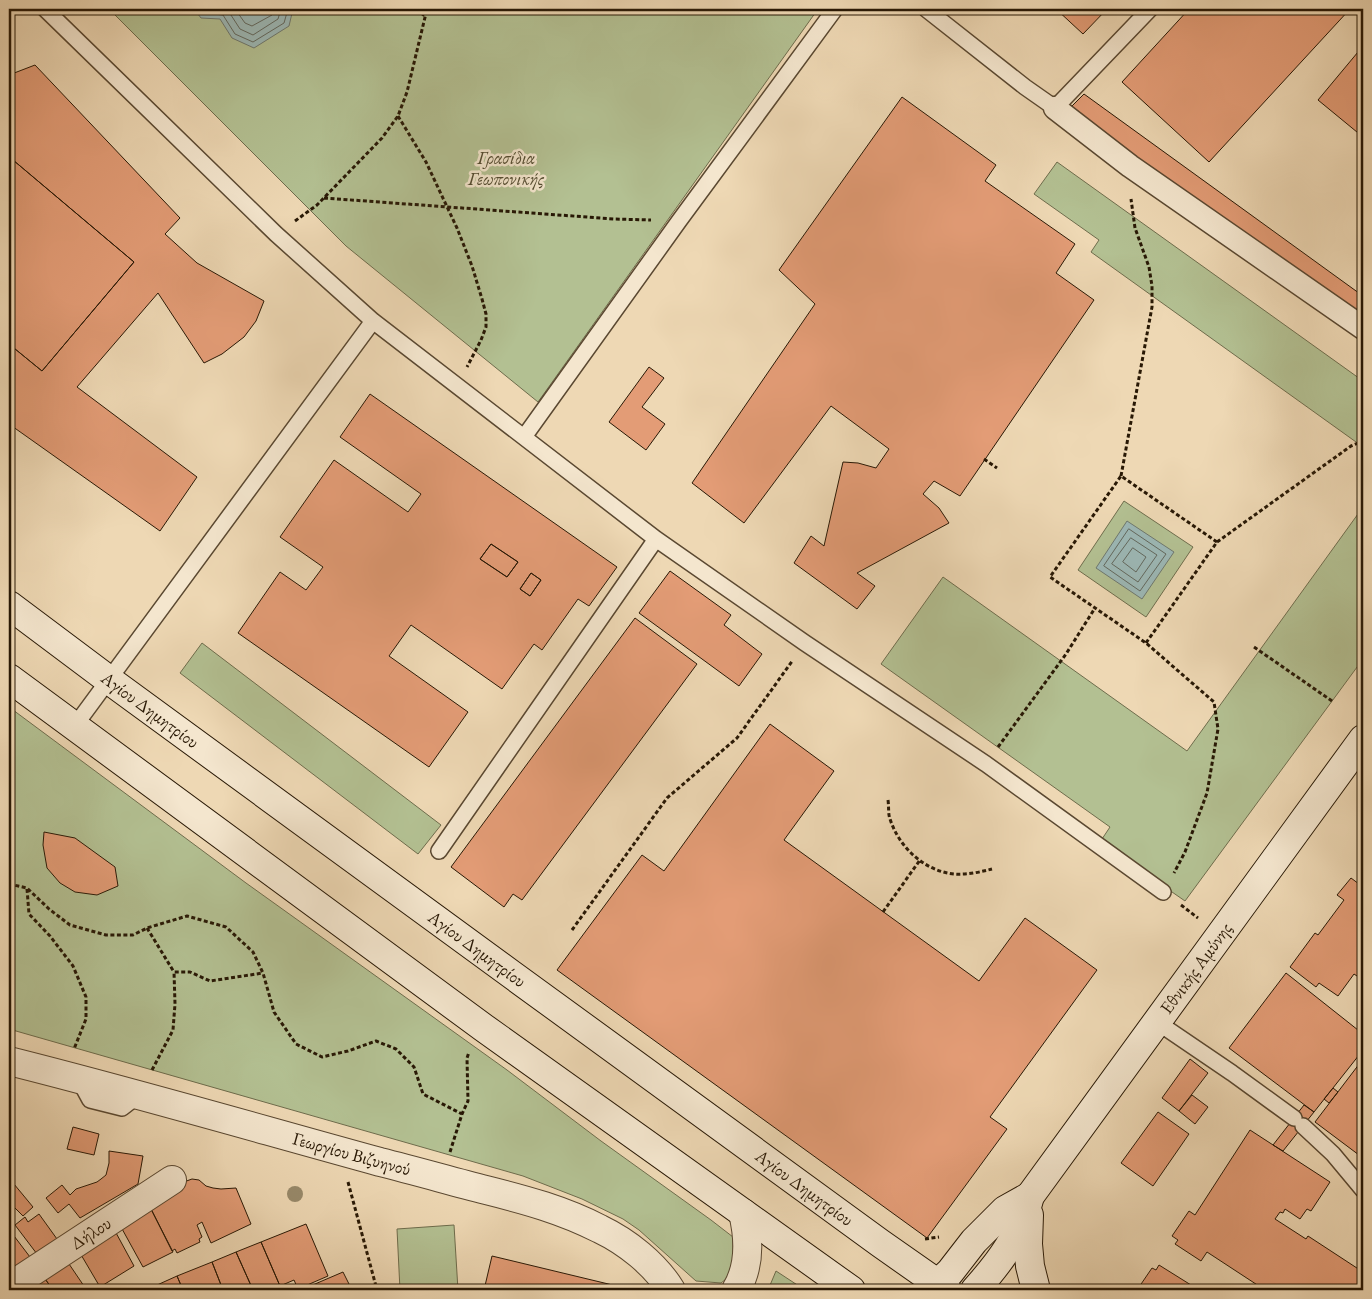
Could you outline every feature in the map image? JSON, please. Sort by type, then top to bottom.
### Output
[{"type":"main road","name":"Αγίου Δημητρίου","points":[[9,605],[887,1248],[936,1289]]},
{"type":"main road","points":[[9,678],[484,1028],[851,1290]]},
{"type":"main road","name":"Εθνικής Αμύνης","points":[[975,1290],[1014,1239],[1024,1219],[1030,1196],[1363,739]]},
{"type":"main road","name":"Γεωργίου Βιζυηνού","points":[[9,1060],[76,1081],[538,1203],[602,1230],[635,1252],[654,1270],[670,1290]]},
{"type":"main road","name":"Δήλου","points":[[9,1286],[172,1180]]},
{"type":"main road","points":[[1030,1196],[1028,1244],[1030,1266],[1036,1290]]},
{"type":"main road","name":"Εθνικής Αμύνης","points":[[936,1289],[969,1247],[1006,1210],[1030,1196]]},
{"type":"main road","points":[[736,1290],[746,1263],[747,1241],[743,1213]]},
{"type":"main road","points":[[887,1248],[900,1255],[917,1260],[941,1263],[956,1258],[969,1247]]},
{"type":"street","points":[[1055,108],[1130,166],[1363,328]]},
{"type":"lane","points":[[45,9],[276,234],[373,321],[656,539],[805,644],[986,764],[1163,892]]},
{"type":"lane","points":[[524,437],[679,221],[835,9]]},
{"type":"lane","points":[[926,9],[1025,87],[1055,108],[1150,9]]},
{"type":"lane","points":[[74,727],[373,321]]},
{"type":"lane","points":[[439,852],[656,539]]},
{"type":"lane","points":[[1157,1022],[1239,1078],[1298,1122],[1333,1154],[1363,1190]]},
{"type":"path","points":[[416,9],[425,16]]},
{"type":"path","points":[[276,234],[317,205],[382,138],[398,116],[427,9]]},
{"type":"path","points":[[398,116],[426,162],[447,207],[472,266],[486,314],[486,326],[481,340],[468,365],[454,384]]},
{"type":"path","points":[[1130,166],[1135,228],[1149,267],[1152,286],[1152,308],[1121,476],[1050,577],[1146,643],[1214,702],[1218,729],[1207,793],[1186,852],[1163,892]]},
{"type":"path","points":[[324,198],[614,219],[679,221]]},
{"type":"path","points":[[1146,643],[1217,542],[1351,446],[1363,441]]},
{"type":"path","points":[[984,460],[997,468]]},
{"type":"path","points":[[1121,476],[1217,542]]},
{"type":"path","points":[[1006,736],[1066,654],[1095,608]]},
{"type":"path","points":[[572,930],[667,798],[737,738],[805,644]]},
{"type":"path","points":[[1254,647],[1332,701]]},
{"type":"path","points":[[888,800],[890,817],[895,831],[902,844],[920,860],[942,872],[955,874],[978,873],[992,869]]},
{"type":"path","points":[[883,912],[920,860]]},
{"type":"path","points":[[9,884],[27,888],[49,909],[70,925],[106,935],[134,935],[147,928],[187,916],[226,927],[253,952],[264,973],[274,1012],[296,1044],[322,1056],[348,1051],[376,1041],[396,1049],[414,1067],[423,1094],[462,1114]]},
{"type":"path","points":[[27,888],[29,914],[50,936],[73,966],[86,997],[86,1019],[75,1045],[76,1081]]},
{"type":"path","points":[[138,1097],[173,1030],[175,1004],[174,972],[147,928]]},
{"type":"path","points":[[174,972],[190,972],[210,982],[264,973]]},
{"type":"path","points":[[449,1155],[468,1101],[466,1058],[468,1054]]},
{"type":"path","points":[[339,1150],[377,1290]]},
{"type":"green space","name":"Γρασίδια Γεωπονικής","points":[[109,9],[818,9],[538,402],[346,246]]},
{"type":"green space","points":[[1057,162],[1363,381],[1363,447],[1091,252],[1099,240],[1034,194]]},
{"type":"green space","points":[[1124,501],[1193,547],[1146,617],[1078,570]]},
{"type":"green space","points":[[1363,507],[1363,659],[1185,901],[1100,842],[1110,827],[881,664],[943,577],[1187,751]]},
{"type":"green space","points":[[202,643],[441,825],[418,854],[180,673]]},
{"type":"green space","points":[[9,707],[246,883],[507,1070],[733,1237],[733,1266],[730,1276],[721,1283],[696,1281],[639,1230],[623,1219],[582,1199],[523,1176],[9,1029]]},
{"type":"green space","points":[[454,1225],[458,1290],[400,1290],[397,1229]]},
{"type":"green space","points":[[776,1271],[805,1290],[768,1290]]},
{"type":"water","points":[[194,9],[293,9],[289,26],[254,48],[232,38],[220,19],[201,18]]},
{"type":"water","points":[[1127,521],[1174,552],[1142,599],[1096,568]]},
{"type":"building","points":[[1056,9],[1107,9],[1083,34]]},
{"type":"building","points":[[1189,9],[1350,9],[1209,162],[1122,82]]},
{"type":"building","points":[[1363,46],[1363,137],[1318,100]]},
{"type":"building","points":[[35,65],[180,218],[165,234],[197,263],[264,301],[256,321],[244,337],[222,354],[204,363],[158,293],[77,387],[197,477],[160,531],[9,424],[9,344],[42,371],[134,262],[13,160],[9,165],[9,75]]},
{"type":"building","points":[[1084,94],[1363,296],[1363,324],[1065,113]]},
{"type":"building","points":[[902,97],[996,165],[985,181],[1075,244],[1056,273],[1094,300],[960,496],[934,481],[923,494],[939,508],[949,523],[857,573],[875,586],[857,609],[794,563],[811,536],[824,546],[843,462],[858,463],[876,468],[889,449],[831,406],[744,523],[692,483],[815,304],[779,270]]},
{"type":"building","points":[[13,160],[134,262],[42,371],[9,344],[9,165]]},
{"type":"building","points":[[649,367],[664,378],[642,407],[665,424],[646,450],[609,422]]},
{"type":"building","points":[[370,394],[617,567],[589,606],[578,599],[542,650],[534,644],[502,689],[411,625],[389,656],[468,712],[429,767],[238,633],[280,572],[306,590],[323,567],[280,537],[334,460],[408,512],[421,494],[340,437]],"holes":[[[491,544],[518,562],[507,577],[480,559]],[[531,573],[541,580],[530,596],[520,589]]]},
{"type":"building","points":[[491,544],[518,562],[507,577],[480,559]]},
{"type":"building","points":[[670,571],[731,615],[724,625],[762,654],[739,686],[639,613]]},
{"type":"building","points":[[531,573],[541,580],[530,596],[520,589]]},
{"type":"building","points":[[635,618],[697,664],[522,900],[513,894],[504,907],[451,867]]},
{"type":"building","points":[[770,724],[834,771],[784,840],[979,981],[1025,918],[1097,970],[990,1117],[1007,1129],[927,1238],[557,970],[642,855],[664,871]]},
{"type":"building","points":[[44,832],[75,838],[115,867],[118,886],[97,895],[75,892],[60,883],[47,868],[43,845]]},
{"type":"building","points":[[1351,878],[1363,887],[1363,980],[1354,974],[1338,996],[1319,983],[1316,987],[1290,967],[1315,933],[1318,935],[1344,900],[1337,895]]},
{"type":"building","points":[[1286,973],[1363,1034],[1363,1050],[1314,1112],[1229,1048]]},
{"type":"building","points":[[1190,1059],[1208,1073],[1179,1111],[1162,1098]]},
{"type":"building","points":[[1363,1059],[1363,1158],[1315,1122]]},
{"type":"building","points":[[1333,1088],[1338,1092],[1329,1103],[1324,1099]]},
{"type":"building","points":[[1192,1095],[1208,1107],[1195,1124],[1179,1111]]},
{"type":"building","points":[[1304,1105],[1314,1112],[1283,1151],[1273,1145]]},
{"type":"building","points":[[1158,1112],[1189,1134],[1153,1186],[1121,1163]]},
{"type":"building","points":[[73,1127],[99,1134],[94,1155],[67,1149]]},
{"type":"building","points":[[1250,1130],[1330,1182],[1311,1211],[1307,1209],[1300,1219],[1285,1209],[1275,1219],[1306,1239],[1308,1236],[1363,1272],[1363,1290],[1265,1290],[1207,1252],[1201,1261],[1175,1244],[1178,1240],[1172,1236],[1189,1211],[1195,1215]]},
{"type":"building","points":[[109,1151],[143,1156],[138,1184],[80,1218],[69,1204],[58,1213],[46,1198],[62,1185],[70,1195],[76,1189],[97,1182],[106,1175]]},
{"type":"building","points":[[9,1178],[33,1207],[23,1216],[15,1208],[9,1213]]},
{"type":"building","points":[[192,1179],[199,1180],[206,1186],[213,1188],[236,1188],[251,1224],[211,1243],[202,1222],[197,1225],[202,1237],[199,1239],[200,1242],[177,1253],[175,1249],[172,1251],[151,1209],[181,1183]]},
{"type":"building","points":[[151,1209],[173,1252],[143,1267],[121,1227]]},
{"type":"building","points":[[39,1214],[57,1239],[37,1254],[15,1225],[25,1217],[28,1222]]},
{"type":"building","points":[[306,1224],[328,1276],[298,1289],[294,1280],[280,1286],[261,1242]]},
{"type":"building","points":[[115,1231],[134,1266],[100,1287],[80,1253]]},
{"type":"building","points":[[11,1232],[30,1257],[26,1259],[30,1263],[9,1273],[9,1234]]},
{"type":"building","points":[[261,1242],[280,1286],[268,1290],[253,1290],[236,1252]]},
{"type":"building","points":[[236,1252],[253,1290],[223,1290],[212,1262]]},
{"type":"building","points":[[492,1256],[625,1288],[624,1290],[484,1290]]},
{"type":"building","points":[[67,1261],[86,1289],[53,1290],[43,1276]]},
{"type":"building","points":[[212,1262],[223,1290],[183,1290],[177,1276]]},
{"type":"building","points":[[1159,1265],[1199,1290],[1137,1290],[1152,1268],[1156,1270]]},
{"type":"building","points":[[343,1272],[352,1290],[318,1290],[315,1284]]},
{"type":"building","points":[[43,1276],[53,1290],[21,1290]]},
{"type":"building","points":[[177,1276],[183,1290],[146,1290]]},
{"type":"building","points":[[315,1284],[318,1290],[301,1290]]}]
